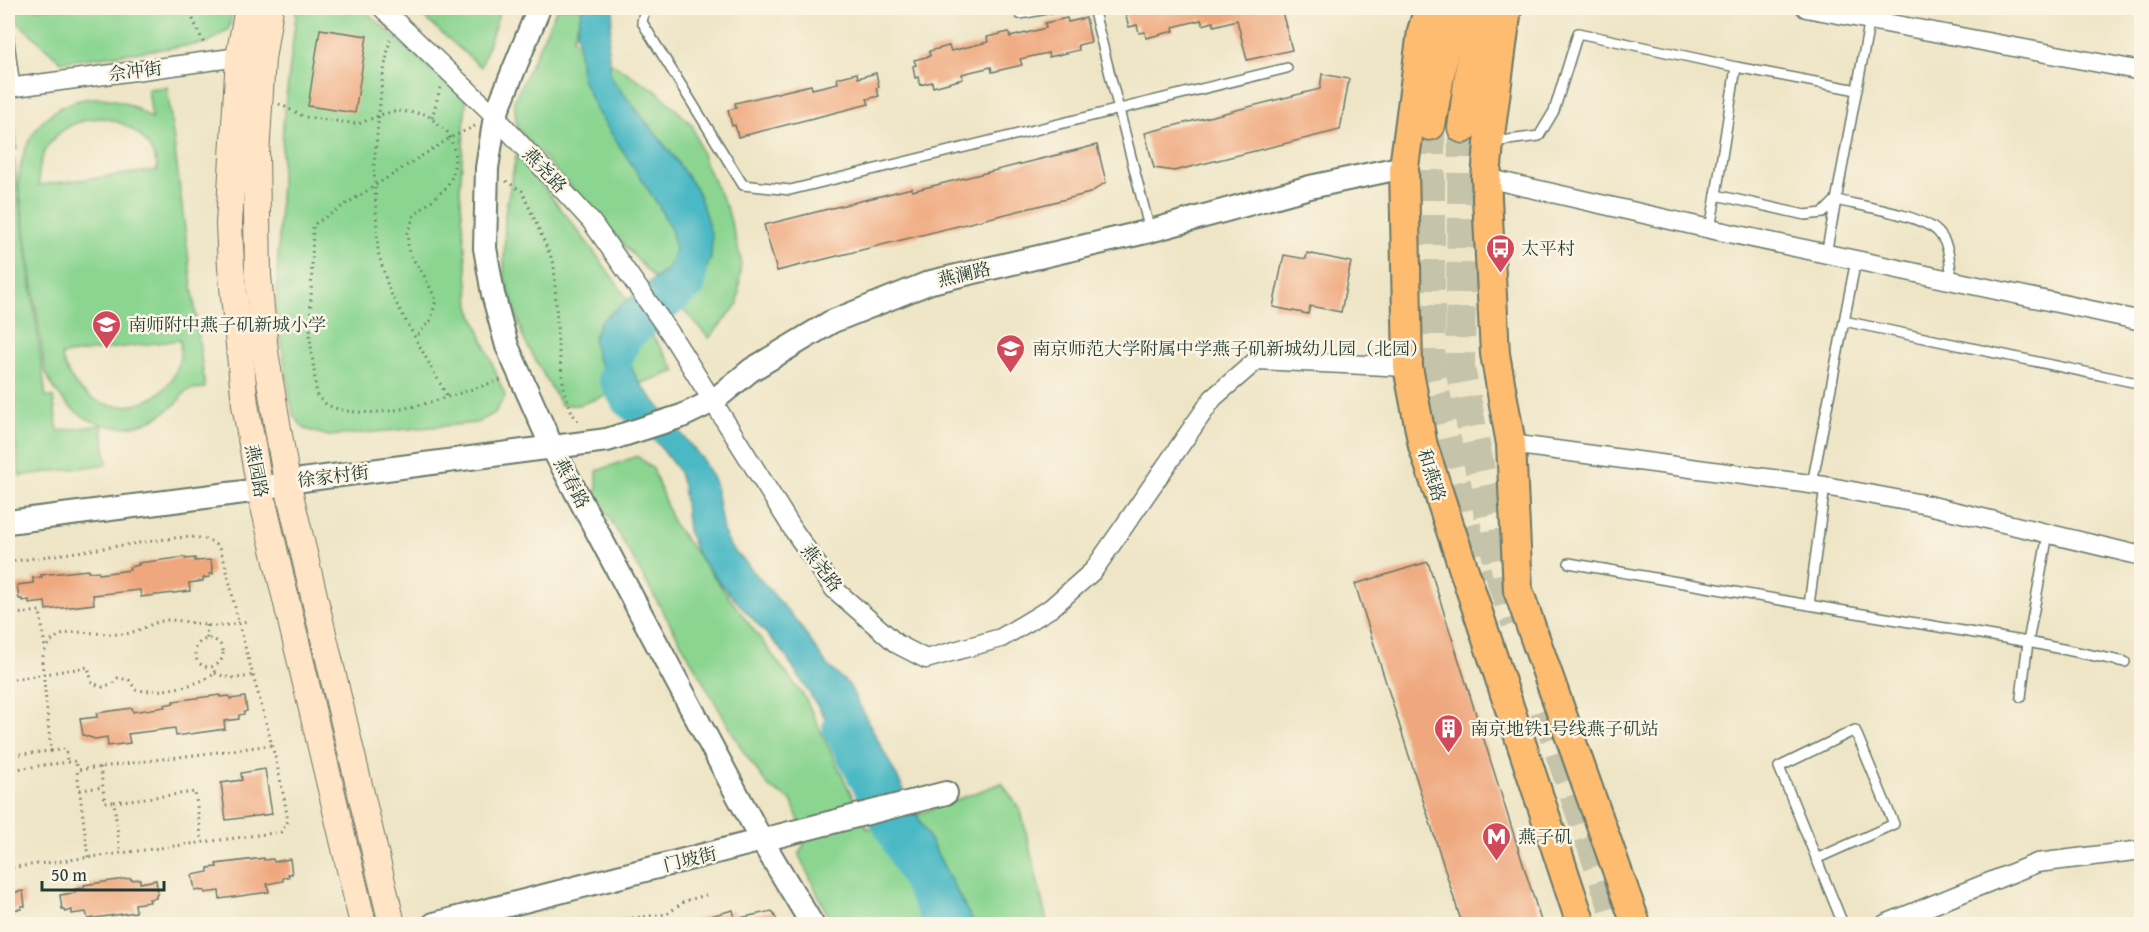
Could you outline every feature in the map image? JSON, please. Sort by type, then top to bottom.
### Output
[{"type":"highway","points":[[1430,125],[1451,8]]},
{"type":"highway","points":[[1463,128],[1479,8]]},
{"type":"main road","name":"燕园路","points":[[248,8],[251,58],[260,102],[256,154],[258,275],[265,352],[287,482],[392,924]]},
{"type":"main road","name":"燕园路","points":[[270,8],[251,58],[229,224],[231,267],[245,404],[260,490],[363,924]]},
{"type":"main road","name":"和燕路","points":[[1429,8],[1422,31],[1404,167],[1408,368],[1422,446],[1581,924]]},
{"type":"main road","points":[[1507,8],[1486,178],[1495,354],[1511,444],[1518,590],[1636,924]]},
{"type":"street","name":"燕春路","points":[[539,8],[495,116],[486,168],[485,248],[507,346],[552,447],[762,841],[812,924]]},
{"type":"street","points":[[1806,8],[2142,71]]},
{"type":"street","name":"燕尧路","points":[[388,13],[495,116],[591,220],[670,333],[794,531],[834,589],[897,644],[926,659],[1000,638],[1051,608],[1093,571],[1213,398],[1257,360],[1408,368]]},
{"type":"street","name":"佘冲街","points":[[11,87],[251,58]]},
{"type":"street","name":"燕澜路","points":[[552,447],[601,441],[682,416],[713,401],[750,370],[831,322],[931,282],[1150,231],[1310,187],[1404,167]]},
{"type":"street","points":[[1486,178],[1856,261],[2142,321]]},
{"type":"street","points":[[1511,444],[1819,485],[1928,505],[2142,556]]},
{"type":"street","name":"徐家村街","points":[[8,522],[260,490],[287,482],[552,447]]},
{"type":"street","name":"门坡街","points":[[434,924],[946,793]]},
{"type":"street","points":[[1885,924],[2037,863],[2142,850]]},
{"type":"lane","points":[[645,8],[642,22],[743,185],[790,190],[1287,68]]},
{"type":"lane","points":[[1018,8],[1020,14],[1052,8]]},
{"type":"lane","points":[[1093,8],[1150,231]]},
{"type":"lane","points":[[1826,254],[1870,19]]},
{"type":"lane","points":[[1489,142],[1539,136],[1554,111],[1578,33],[1857,90]]},
{"type":"lane","points":[[8,34],[11,87]]},
{"type":"lane","points":[[1710,229],[1736,67]]},
{"type":"lane","points":[[1716,195],[1805,215],[1823,213],[1836,200]]},
{"type":"lane","points":[[1836,200],[1916,220],[1939,232],[1948,251],[1952,281]]},
{"type":"lane","points":[[1809,605],[1819,485],[1844,321],[1856,261]]},
{"type":"lane","points":[[1844,321],[2142,384]]},
{"type":"lane","points":[[8,444],[8,462]]},
{"type":"lane","points":[[2021,697],[2028,642],[2048,534]]},
{"type":"lane","points":[[1569,563],[2028,642],[2125,662]]},
{"type":"lane","points":[[1816,859],[1894,824],[1855,730],[1779,766],[1816,859],[1843,924]]},
{"type":"path","points":[[188,8],[212,61]]},
{"type":"path","points":[[388,13],[374,165],[378,252],[388,290],[448,398]]},
{"type":"path","points":[[432,118],[445,68]]},
{"type":"path","points":[[260,102],[275,102],[305,117],[358,124],[398,111],[426,114],[441,125],[450,138],[455,158],[453,175],[446,188],[414,216],[407,233],[409,254],[436,300],[431,320],[415,338]]},
{"type":"path","points":[[495,116],[450,138],[313,225],[310,338],[317,396],[331,407],[366,412],[408,407],[448,398],[520,375]]},
{"type":"path","points":[[486,168],[522,191],[554,264],[558,344],[564,389],[572,413],[601,441]]},
{"type":"path","points":[[8,562],[173,538],[204,539],[217,546],[225,562],[238,623],[272,745],[288,821],[281,832],[8,868]]},
{"type":"path","points":[[8,615],[40,611],[45,648],[42,675],[51,751]]},
{"type":"path","points":[[45,648],[58,636],[68,633],[122,634],[135,632],[167,620],[206,626],[223,626],[247,621]]},
{"type":"path","points":[[206,626],[207,639]]},
{"type":"path","points":[[207,639],[219,643],[224,652],[221,661],[213,667],[202,665],[196,657],[197,646],[207,639]]},
{"type":"path","points":[[8,680],[88,667],[92,683],[103,687],[118,678],[129,680],[136,690],[146,691],[190,685],[208,679],[215,673]]},
{"type":"path","points":[[213,667],[215,673],[229,679],[240,679],[253,675]]},
{"type":"path","points":[[8,728],[9,756],[66,749],[67,762]]},
{"type":"path","points":[[77,770],[272,745]]},
{"type":"path","points":[[8,770],[76,761],[88,857]]},
{"type":"path","points":[[100,767],[105,802],[195,792],[202,842]]},
{"type":"path","points":[[80,790],[103,787]]},
{"type":"path","points":[[114,802],[120,853]]},
{"type":"path","points":[[609,924],[624,919],[667,914],[685,901],[706,895]]},
{"type":"green space","points":[[8,8],[233,8],[229,29],[207,43],[61,62],[8,13]]},
{"type":"green space","points":[[297,8],[362,8],[466,100],[460,191],[470,307],[505,396],[495,413],[477,423],[329,436],[305,429],[293,415],[276,311],[283,123]]},
{"type":"green space","points":[[413,8],[501,8],[481,67]]},
{"type":"green space","points":[[557,8],[583,8],[573,39],[658,92],[692,125],[705,163],[728,211],[741,259],[738,304],[709,338],[517,128],[514,101]]},
{"type":"green space","points":[[167,87],[205,388],[187,391],[167,411],[142,424],[124,427],[108,426],[77,413],[53,387],[45,371],[19,188],[20,168],[33,133],[59,108],[76,101],[94,98],[115,100],[130,105],[152,119],[148,89]],"holes":[[[103,118],[123,124],[139,135],[151,150],[158,170],[39,185],[42,158],[55,137],[76,123]],[[180,340],[178,365],[167,385],[151,399],[131,405],[110,405],[89,397],[72,380],[61,355]]]},
{"type":"green space","points":[[13,115],[17,149],[8,150],[8,116]]},
{"type":"green space","points":[[516,156],[580,234],[676,371],[579,405],[561,405],[524,340],[504,275],[505,214]]},
{"type":"green space","points":[[14,160],[46,397],[53,397],[58,431],[102,425],[107,464],[20,476],[8,386],[8,161]]},
{"type":"green space","points":[[637,456],[653,469],[673,523],[805,698],[868,829],[918,814],[1002,783],[1021,811],[1047,922],[1039,924],[832,924],[799,855],[806,839],[791,800],[769,787],[743,751],[597,496],[597,471]]},
{"type":"water","points":[[582,8],[614,8],[608,46],[611,78],[674,157],[699,194],[712,237],[711,258],[702,277],[691,289],[638,325],[631,347],[631,366],[638,381],[702,459],[715,483],[723,531],[731,548],[799,624],[826,664],[849,685],[974,924],[939,924],[858,770],[784,653],[719,582],[697,554],[688,531],[683,486],[678,470],[612,383],[597,359],[593,340],[600,322],[668,268],[675,251],[672,232],[659,206],[596,110],[581,76],[577,30]]},
{"type":"building","points":[[1147,8],[1281,8],[1292,50],[1247,60],[1237,20],[1214,26],[1213,22],[1203,25],[1201,20],[1173,27],[1174,31],[1146,38],[1145,32],[1139,33],[1137,25],[1129,27],[1125,13]]},
{"type":"building","points":[[1067,18],[1068,22],[1086,18],[1091,42],[1078,45],[1079,50],[1049,57],[1048,53],[1020,59],[1022,65],[992,72],[991,67],[962,74],[963,79],[933,87],[932,82],[920,85],[918,77],[915,78],[914,60],[930,56],[929,51],[949,46],[951,51],[988,42],[987,37],[1009,32],[1010,37],[1046,28],[1045,23]]},
{"type":"building","points":[[320,29],[367,36],[355,113],[308,106]]},
{"type":"building","points":[[857,73],[858,78],[876,73],[879,87],[876,88],[879,96],[867,99],[869,104],[738,137],[735,125],[732,126],[728,110],[736,108],[735,103],[811,85],[812,89],[838,83],[837,78]]},
{"type":"building","points":[[1322,74],[1349,79],[1340,130],[1174,171],[1154,168],[1145,133],[1320,89]]},
{"type":"building","points":[[1097,145],[1106,182],[1090,193],[777,271],[764,225]]},
{"type":"building","points":[[1307,253],[1351,262],[1341,312],[1310,306],[1308,314],[1273,307],[1284,255],[1306,259]]},
{"type":"building","points":[[185,557],[185,559],[195,558],[195,561],[211,560],[213,574],[203,578],[203,581],[189,583],[190,591],[141,597],[140,590],[93,595],[94,604],[46,610],[45,602],[29,604],[29,600],[19,599],[17,585],[33,583],[33,578],[42,577],[41,575],[88,570],[88,572],[98,571],[99,574],[130,570],[129,567],[139,565],[138,563]]},
{"type":"building","name":"南京地铁1号线燕子矶站","points":[[1428,562],[1542,924],[1462,924],[1355,584]]},
{"type":"building","points":[[220,695],[220,697],[229,696],[230,699],[245,697],[247,711],[239,715],[239,719],[224,721],[225,729],[176,736],[175,728],[128,734],[130,743],[108,746],[107,737],[95,739],[83,735],[80,719],[97,717],[97,713],[132,708],[133,712],[165,707],[164,705],[174,703],[173,701]]},
{"type":"building","points":[[265,769],[272,814],[226,820],[221,783],[242,780],[241,773]]},
{"type":"building","points":[[264,858],[264,860],[273,859],[274,862],[290,859],[292,874],[288,874],[289,877],[283,878],[283,881],[267,884],[269,892],[220,899],[219,891],[205,893],[205,891],[195,890],[192,875],[208,872],[208,868],[217,867],[216,864]]},
{"type":"building","points":[[131,878],[131,880],[140,879],[140,883],[156,880],[158,894],[156,898],[149,899],[150,902],[135,904],[136,912],[88,919],[86,912],[72,914],[72,910],[65,912],[62,909],[60,895],[75,893],[75,889],[84,888],[84,885]]},
{"type":"building","points":[[23,891],[25,906],[21,906],[21,909],[8,910],[8,893]]},
{"type":"building","points":[[733,910],[735,919],[772,911],[779,924],[696,924],[695,920]]},
{"type":"waterway","points":[[658,428],[625,402],[612,377],[628,338],[691,286],[693,272]]},
{"type":"waterway","points":[[836,728],[938,924]]},
{"type":"tunnel","points":[[1430,125],[1430,370],[1478,579]]},
{"type":"tunnel","points":[[1463,128],[1460,368],[1502,582],[1516,623]]},
{"type":"tunnel","points":[[1545,709],[1619,924]]},
{"type":"place","name":"太平村","points":[[1500,274]]},
{"type":"place","name":"南师附中燕子矶新城小学","points":[[107,350]]},
{"type":"place","name":"南京师范大学附属中学燕子矶新城幼儿园（北园）","points":[[1011,374]]},
{"type":"place","name":"南京地铁1号线燕子矶站","points":[[1449,754]]},
{"type":"place","name":"燕子矶","points":[[1497,862]]}]
